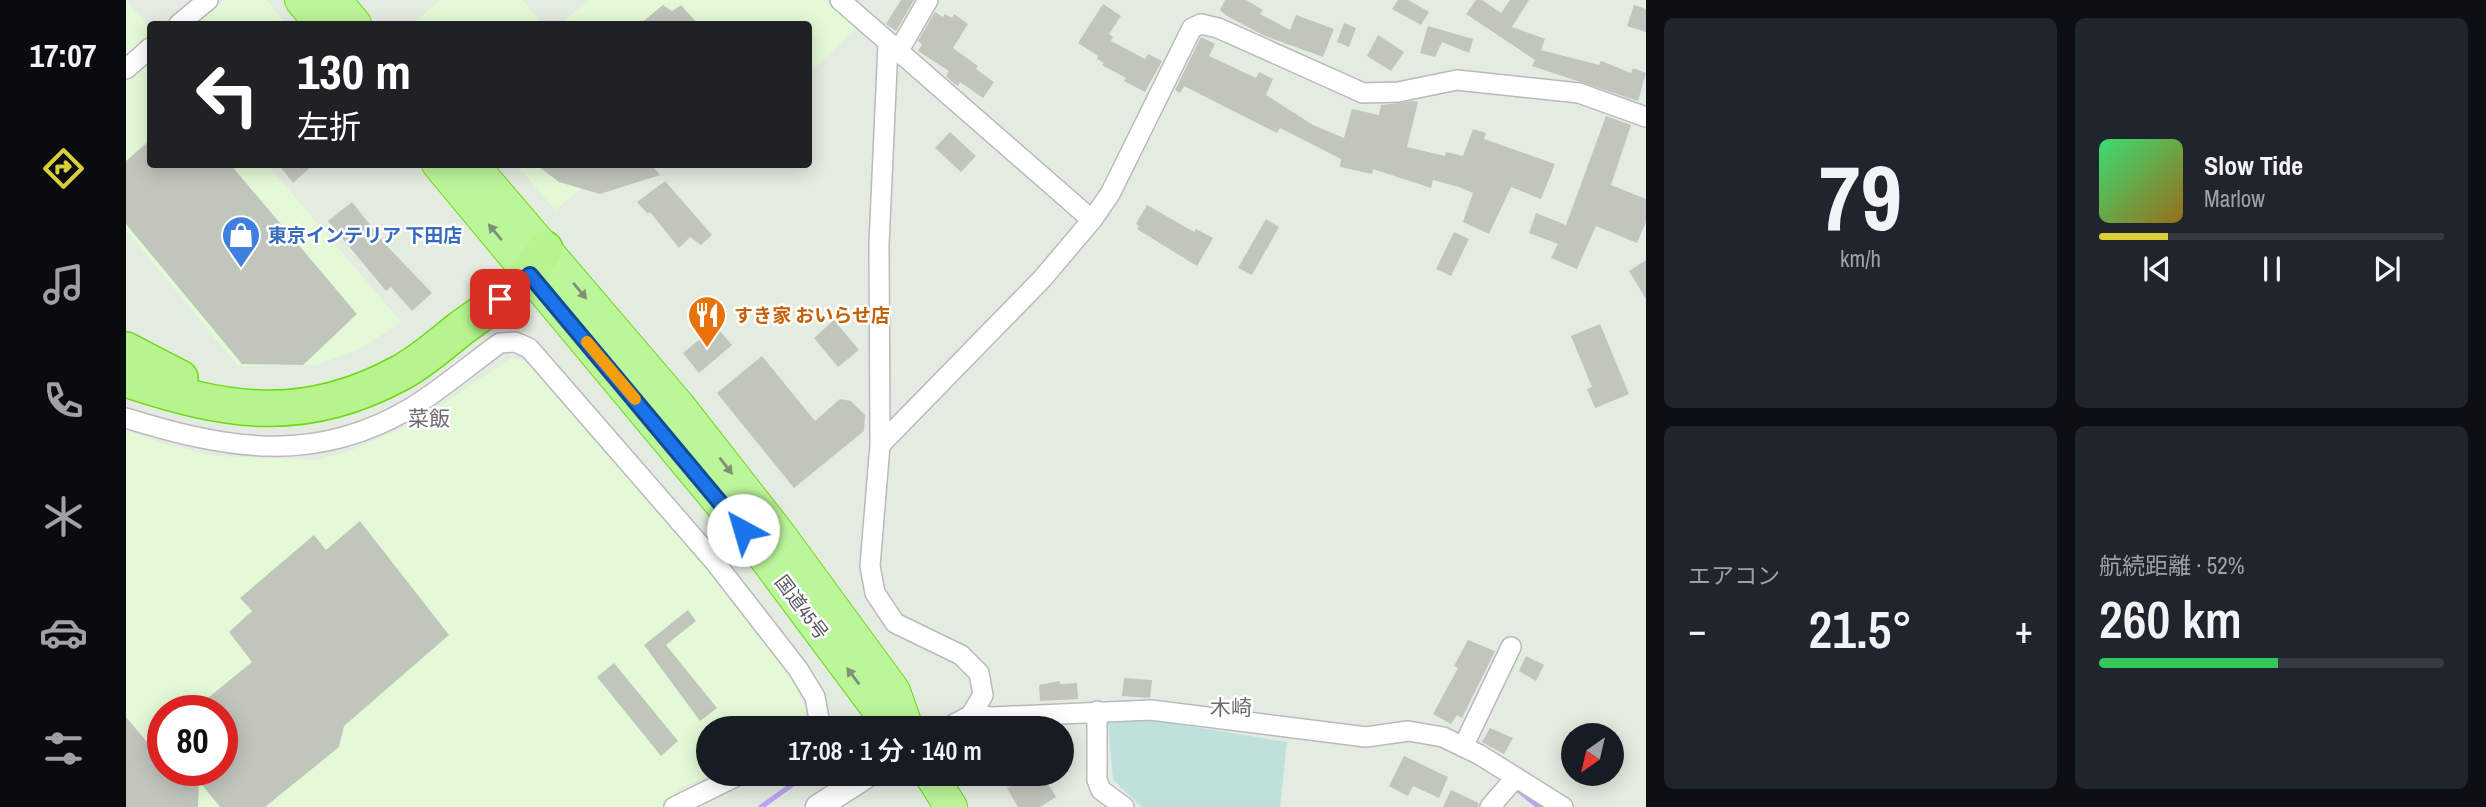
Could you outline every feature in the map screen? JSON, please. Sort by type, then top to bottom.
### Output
[{"type":"highway","points":[[301,0],[318,21]]},
{"type":"highway","points":[[335,0],[352,21]]},
{"type":"highway","name":"国道45号","points":[[442,168],[530,261],[679,406],[779,534],[894,691],[903,716]]},
{"type":"highway","name":"国道45号","points":[[474,168],[530,261],[760,551],[885,716]]},
{"type":"highway","points":[[126,351],[172,375],[214,389],[268,395],[316,387],[351,378],[393,357],[530,261]]},
{"type":"highway","points":[[126,379],[199,402],[255,410],[307,407],[351,397],[402,372],[530,261]]},
{"type":"highway","points":[[938,786],[951,807]]},
{"type":"street","points":[[183,21],[208,0]]},
{"type":"street","points":[[840,0],[1092,220]]},
{"type":"street","points":[[928,0],[893,49],[879,244],[880,445],[870,566],[874,593],[895,623],[961,655],[979,673],[983,695],[971,715],[992,717],[1151,710],[1366,737],[1408,731],[1443,737],[1563,807]]},
{"type":"street","points":[[880,445],[1042,279],[1092,220],[1110,194],[1183,42],[1192,28],[1201,24],[1218,28],[1363,93],[1398,92],[1457,80],[1579,93],[1646,117]]},
{"type":"street","points":[[126,69],[147,51]]},
{"type":"street","points":[[126,418],[253,448],[302,446],[350,438],[407,410],[500,344],[515,342],[529,348],[713,561],[798,669],[816,697],[818,716]]},
{"type":"street","points":[[1463,747],[1511,647]]},
{"type":"street","points":[[1097,711],[1097,780],[1101,790],[1124,807]]},
{"type":"street","points":[[1490,807],[1515,778]]},
{"type":"street","points":[[674,807],[717,786]]},
{"type":"street","points":[[818,807],[850,786]]},
{"type":"shaded area","name":"東京インテリア 下田店","points":[[126,0],[147,24],[147,168],[271,168],[401,322],[362,348],[317,365],[238,366],[126,230]]},
{"type":"shaded area","points":[[225,0],[266,0],[284,21],[199,21]]},
{"type":"shaded area","points":[[441,0],[522,0],[540,21],[416,21]]},
{"type":"shaded area","points":[[589,0],[826,0],[856,29],[812,70],[812,21],[564,21]]},
{"type":"shaded area","points":[[520,168],[607,168],[555,210]]},
{"type":"shaded area","points":[[511,358],[524,361],[537,370],[776,649],[807,711],[805,716],[696,716],[696,781],[680,788],[662,807],[126,807],[126,430],[164,444],[215,456],[316,460],[347,452],[416,422]]},
{"type":"shaded area","points":[[1151,720],[1287,742],[1280,807],[1142,807],[1113,780],[1108,723]]},
{"type":"building","points":[[901,0],[914,0],[896,31],[886,24]]},
{"type":"building","points":[[1225,0],[1246,0],[1263,10],[1260,14],[1290,30],[1296,15],[1334,29],[1323,57],[1265,36],[1227,16],[1220,10]]},
{"type":"building","points":[[1398,0],[1408,0],[1429,12],[1421,25],[1392,9]]},
{"type":"building","points":[[1476,0],[1482,0],[1501,13],[1510,0],[1529,0],[1512,27],[1545,39],[1541,50],[1599,65],[1601,61],[1631,73],[1633,68],[1646,73],[1638,101],[1532,66],[1535,60],[1466,14]]},
{"type":"building","points":[[1103,4],[1121,16],[1109,34],[1113,37],[1111,41],[1145,59],[1148,54],[1162,61],[1145,92],[1102,65],[1104,63],[1097,59],[1098,56],[1078,43]]},
{"type":"building","points":[[663,5],[672,11],[681,5],[695,21],[644,21]]},
{"type":"building","points":[[1634,5],[1646,9],[1646,32],[1627,26]]},
{"type":"building","points":[[935,12],[952,18],[954,14],[968,24],[953,48],[978,66],[976,69],[994,82],[983,98],[960,82],[958,86],[951,81],[946,76],[949,71],[918,51],[922,44],[918,41]]},
{"type":"building","points":[[1344,23],[1356,28],[1349,47],[1337,42]]},
{"type":"building","points":[[1428,26],[1473,39],[1469,53],[1442,42],[1435,57],[1420,53]]},
{"type":"building","points":[[1378,35],[1404,52],[1391,71],[1367,56]]},
{"type":"building","points":[[1201,37],[1215,44],[1209,56],[1256,78],[1259,72],[1273,79],[1266,95],[1313,125],[1344,138],[1352,109],[1379,115],[1381,105],[1414,101],[1418,102],[1407,147],[1445,156],[1446,152],[1463,156],[1473,129],[1486,133],[1484,139],[1555,164],[1541,199],[1511,187],[1489,234],[1463,222],[1473,193],[1433,180],[1431,188],[1373,169],[1372,174],[1340,167],[1341,159],[1280,128],[1277,133],[1184,86],[1180,93],[1175,90]]},
{"type":"building","points":[[1606,116],[1631,125],[1611,185],[1646,199],[1646,222],[1637,243],[1596,226],[1577,269],[1551,258],[1558,244],[1529,233],[1536,213],[1566,225]]},
{"type":"building","points":[[950,132],[976,156],[961,172],[935,148]]},
{"type":"building","name":"東京インテリア 下田店","points":[[147,143],[147,168],[233,168],[357,314],[303,365],[242,364],[126,224],[126,161]]},
{"type":"building","points":[[281,168],[310,168],[293,183]]},
{"type":"building","points":[[540,168],[654,168],[660,175],[600,194],[559,182]]},
{"type":"building","points":[[665,181],[712,235],[701,245],[690,237],[679,248],[650,212],[648,214],[637,202]]},
{"type":"building","points":[[352,202],[386,245],[432,293],[412,311],[391,287],[386,291],[328,221]]},
{"type":"building","points":[[1147,205],[1194,232],[1196,229],[1213,238],[1197,266],[1137,229],[1139,226],[1136,224]]},
{"type":"building","points":[[1266,219],[1279,227],[1252,275],[1238,268]]},
{"type":"building","points":[[1454,232],[1469,239],[1451,276],[1436,269]]},
{"type":"building","points":[[1646,260],[1646,299],[1629,271]]},
{"type":"building","points":[[834,320],[859,350],[838,367],[814,338]]},
{"type":"building","points":[[1600,324],[1629,394],[1595,408],[1587,389],[1592,387],[1571,336]]},
{"type":"building","name":"すき家 おいらせ店","points":[[716,326],[732,345],[699,373],[683,353]]},
{"type":"building","points":[[762,356],[815,421],[840,399],[851,401],[865,415],[864,431],[794,488],[717,393]]},
{"type":"building","points":[[360,521],[449,635],[344,726],[339,747],[265,807],[220,807],[203,786],[238,786],[238,695],[211,695],[252,662],[229,632],[252,611],[240,598],[314,535],[326,550]]},
{"type":"building","points":[[688,610],[696,621],[666,645],[717,708],[707,716],[696,716],[644,645]]},
{"type":"building","points":[[1468,640],[1495,651],[1462,718],[1457,715],[1451,724],[1433,714],[1458,668],[1454,666]]},
{"type":"building","points":[[1526,656],[1544,665],[1536,681],[1519,671]]},
{"type":"building","points":[[614,663],[678,741],[661,756],[597,677]]},
{"type":"building","points":[[1124,678],[1152,680],[1150,698],[1122,696]]},
{"type":"building","points":[[1060,681],[1060,684],[1077,683],[1078,699],[1040,701],[1039,685]]},
{"type":"building","points":[[126,717],[147,742],[147,786],[199,786],[198,807],[126,807]]},
{"type":"building","points":[[1490,728],[1513,738],[1504,754],[1482,742]]},
{"type":"building","points":[[1404,756],[1448,777],[1439,798],[1413,786],[1408,796],[1389,786]]},
{"type":"building","points":[[1049,786],[1056,797],[1040,807],[1018,807],[1007,788]]},
{"type":"building","points":[[1451,790],[1479,803],[1478,807],[1443,807]]},
{"type":"waterway","points":[[761,807],[790,786]]},
{"type":"waterway","points":[[1517,789],[1539,807]]},
{"type":"slow traffic","points":[[587,342],[635,399]]},
{"type":"place","name":"東京インテリア 下田店","points":[[241,269]]},
{"type":"place","name":"すき家 おいらせ店","points":[[707,349]]},
{"type":"district","name":"菜飯","points":[[429,418]]},
{"type":"district","name":"木崎","points":[[1231,707]]},
{"type":"route","points":[[500,299],[530,275],[743,530]]}]
